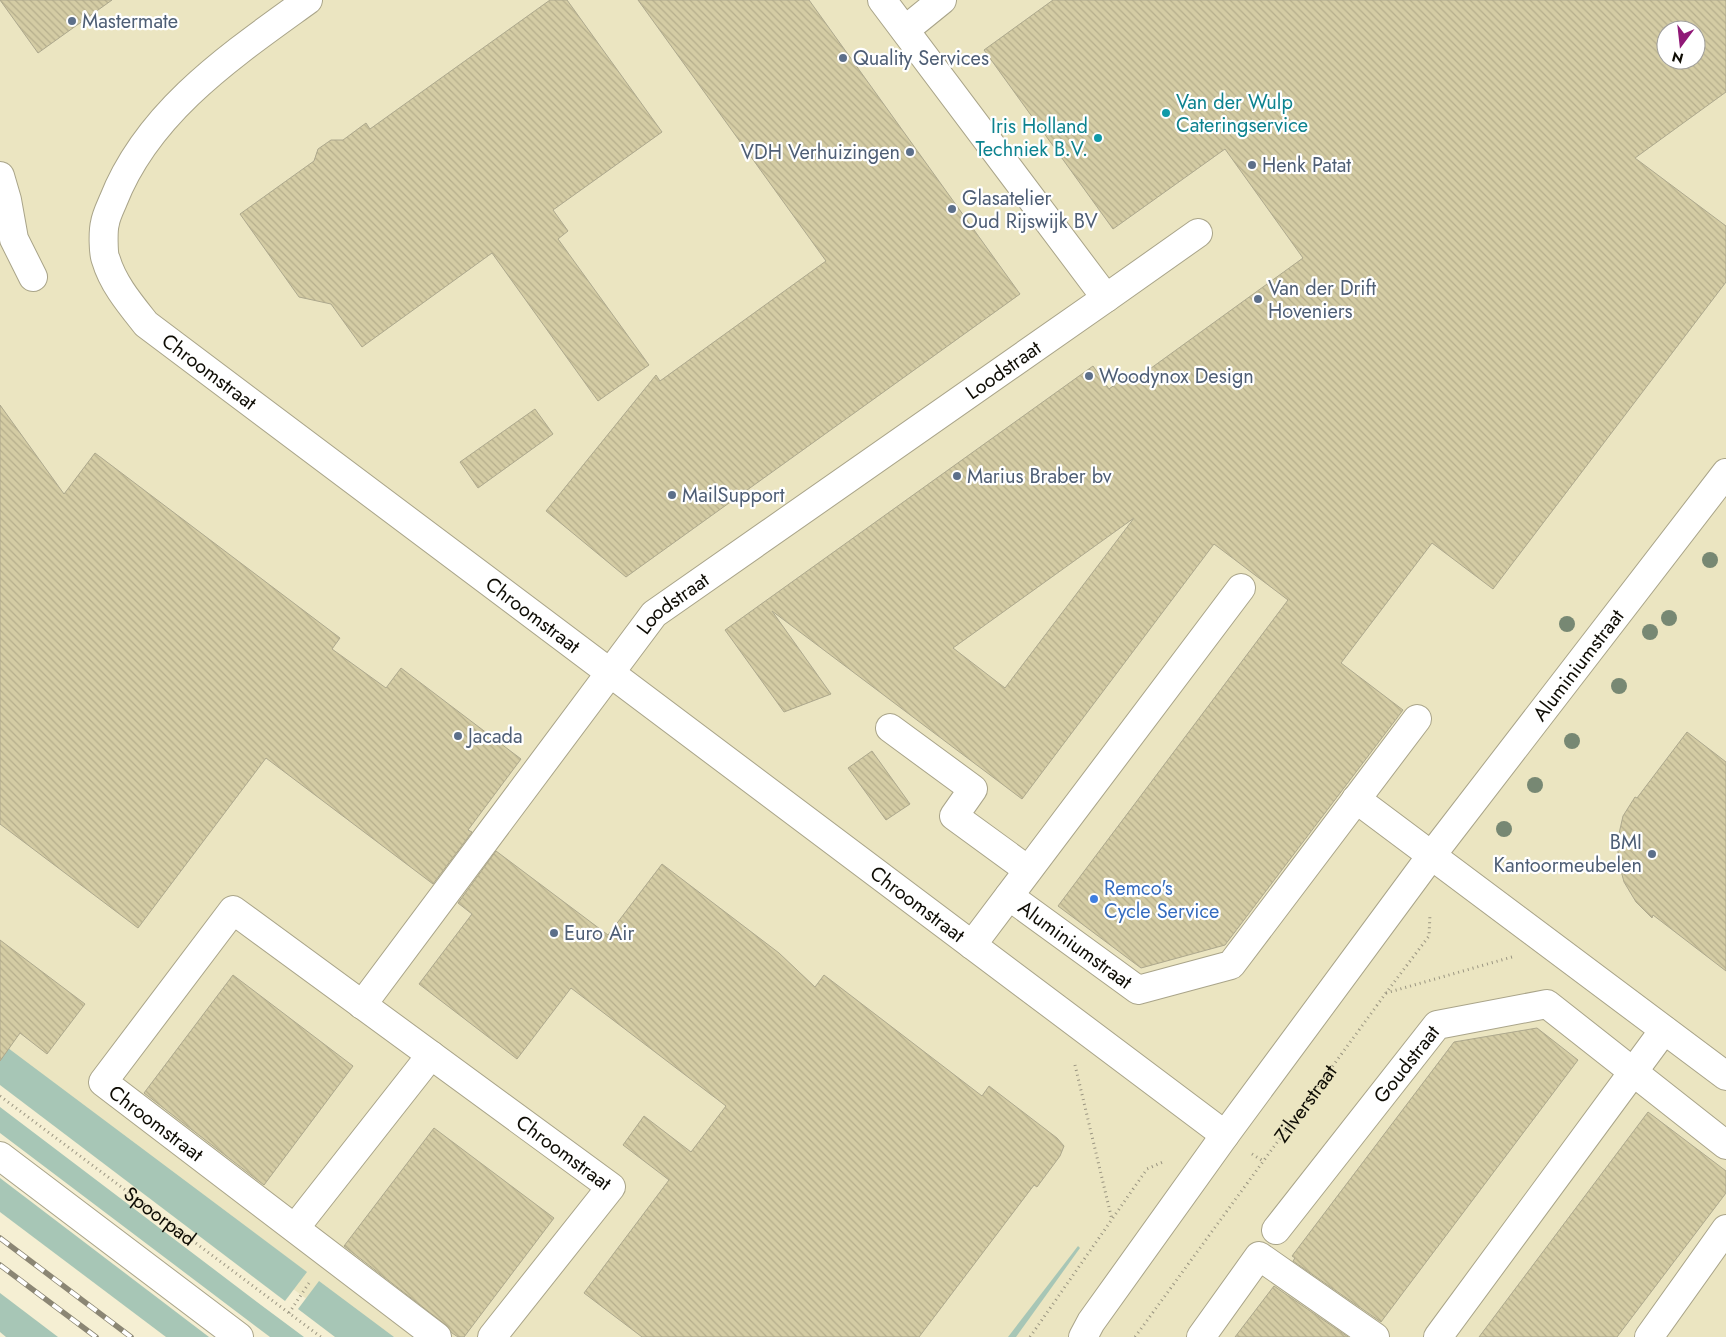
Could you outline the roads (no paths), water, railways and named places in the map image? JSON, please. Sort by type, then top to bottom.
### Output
[{"type":"street","name":"Chroomstraat","points":[[308,0],[227,58],[181,100],[146,141],[119,185],[105,223],[105,259],[121,291],[146,324],[1225,1135]]},
{"type":"street","points":[[882,0],[1106,298]]},
{"type":"street","points":[[905,30],[942,0]]},
{"type":"street","points":[[0,176],[7,200],[14,239],[33,277]]},
{"type":"street","name":"Loodstraat","points":[[609,672],[654,614],[1198,233]]},
{"type":"street","name":"Aluminiumstraat","points":[[1225,1135],[1431,856],[1726,473]]},
{"type":"street","name":"Aluminiumstraat","points":[[972,945],[1241,588]]},
{"type":"street","points":[[362,1005],[609,672]]},
{"type":"street","name":"Aluminiumstraat","points":[[1009,896],[1138,990],[1231,965],[1417,719]]},
{"type":"street","name":"Aluminiumstraat","points":[[890,728],[974,790],[954,816],[1028,870]]},
{"type":"street","points":[[1356,799],[1726,1076]]},
{"type":"street","name":"Chroomstraat","points":[[437,1337],[103,1082],[233,910],[611,1187],[492,1337]]},
{"type":"street","name":"Goudstraat","points":[[1276,1230],[1437,1026],[1547,1004],[1726,1145]]},
{"type":"street","points":[[1438,1337],[1664,1030]]},
{"type":"street","points":[[294,1228],[431,1055]]},
{"type":"street","points":[[1083,1337],[1090,1322],[1225,1135]]},
{"type":"street","points":[[0,1156],[239,1337]]},
{"type":"street","points":[[1649,1337],[1726,1229]]},
{"type":"street","points":[[1201,1337],[1259,1256],[1375,1337]]},
{"type":"railway","points":[[0,1238],[131,1337]]},
{"type":"railway","points":[[0,1265],[96,1337]]},
{"type":"place","name":"Mastermate","points":[[72,21]]},
{"type":"place","name":"Quality Services","points":[[843,58]]},
{"type":"place","name":"Van der Wulp Cateringservice","points":[[1166,113]]},
{"type":"place","name":"Iris Holland Techniek B.V.","points":[[1098,138]]},
{"type":"place","name":"VDH Verhuizingen","points":[[910,152]]},
{"type":"place","name":"Henk Patat","points":[[1252,165]]},
{"type":"place","name":"Glasatelier Oud Rijswijk BV","points":[[952,209]]},
{"type":"place","name":"Van der Drift Hoveniers","points":[[1258,299]]},
{"type":"place","name":"Woodynox Design","points":[[1089,376]]},
{"type":"place","name":"Marius Braber bv","points":[[957,476]]},
{"type":"place","name":"MailSupport","points":[[672,495]]},
{"type":"place","name":"Jacada","points":[[458,736]]},
{"type":"place","name":"BMI Kantoormeubelen","points":[[1652,854]]},
{"type":"place","name":"Remco's Cycle Service","points":[[1094,899]]},
{"type":"place","name":"Euro Air","points":[[554,933]]}]
